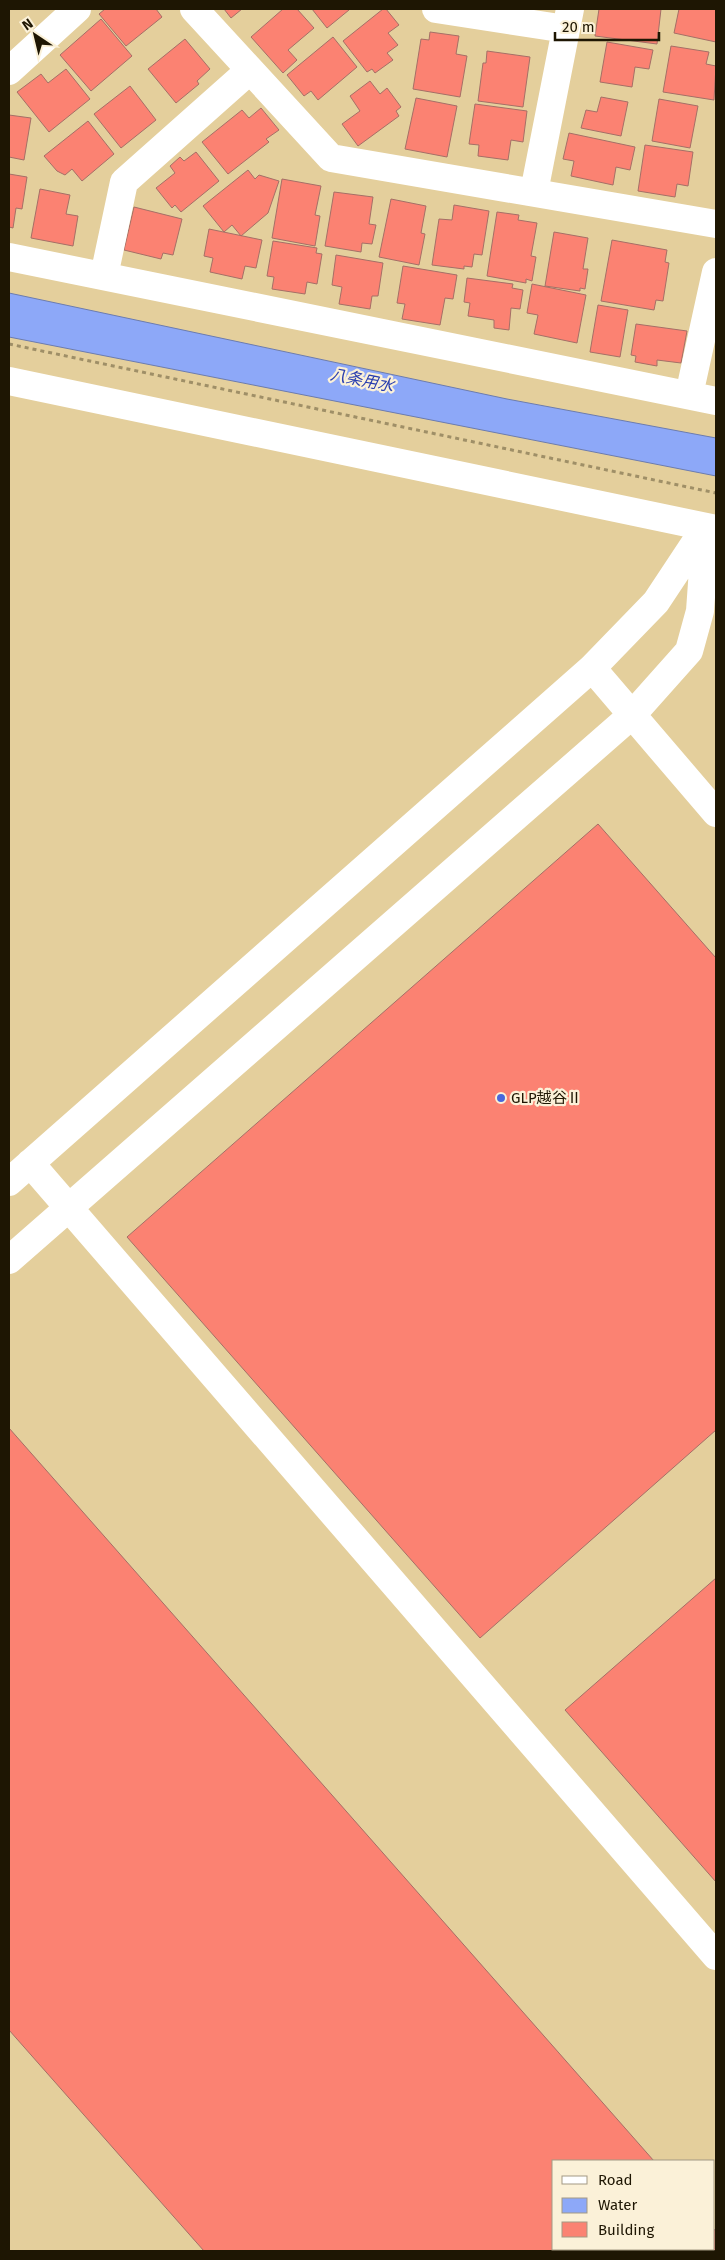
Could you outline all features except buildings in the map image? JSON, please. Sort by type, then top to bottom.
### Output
[{"type":"street","points":[[9,71],[77,9]]},
{"type":"street","points":[[194,9],[331,158],[716,224]]},
{"type":"street","points":[[436,9],[568,19],[534,192]]},
{"type":"street","points":[[104,276],[124,182],[250,70]]},
{"type":"street","points":[[9,257],[716,401]]},
{"type":"street","points":[[689,395],[716,272]]},
{"type":"street","points":[[9,382],[711,528]]},
{"type":"street","points":[[9,1182],[592,668],[656,602],[711,528]]},
{"type":"street","points":[[9,1260],[632,715],[689,652],[700,611],[711,528]]},
{"type":"street","points":[[592,668],[716,813]]},
{"type":"street","points":[[30,1163],[716,1956]]},
{"type":"path","points":[[9,344],[716,493]]},
{"type":"water","name":"八条用水","points":[[9,293],[507,399],[716,438],[716,476],[9,337]]},
{"type":"place","name":"GLP越谷Ⅱ","points":[[501,1098]]}]
